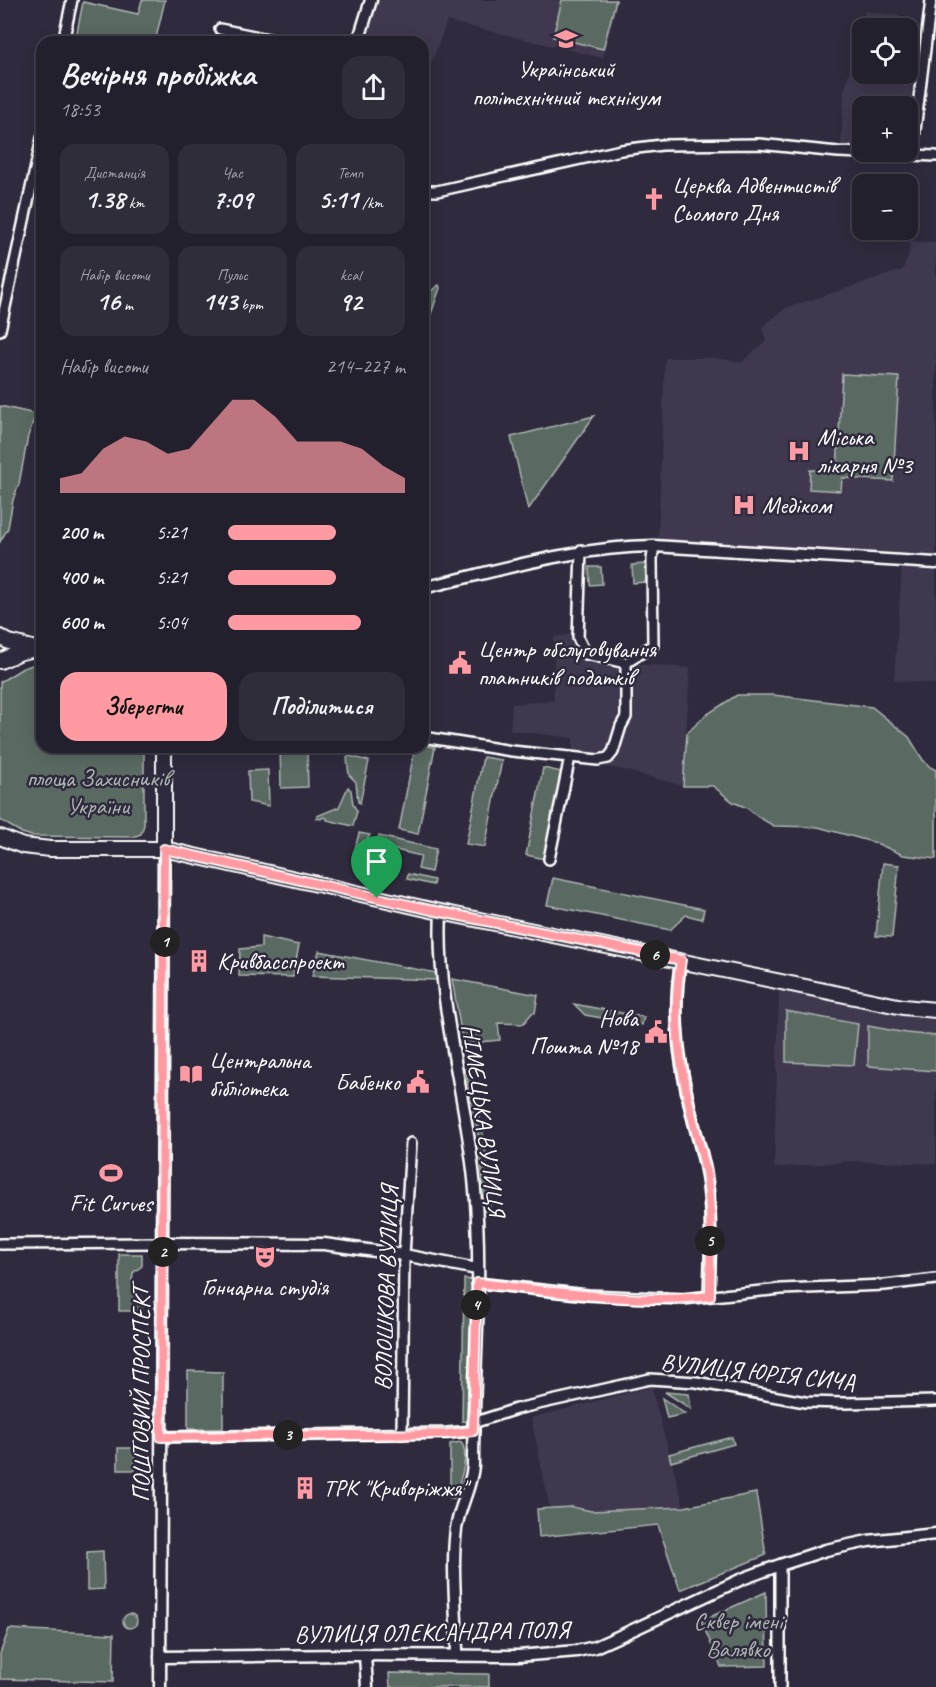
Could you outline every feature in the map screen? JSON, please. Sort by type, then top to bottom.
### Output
[{"type":"main road","points":[[0,637],[9,642],[36,648]]},
{"type":"main road","points":[[0,661],[12,654],[36,648]]},
{"type":"main road","points":[[164,753],[164,849]]},
{"type":"main road","points":[[0,837],[23,846],[50,849],[164,849],[441,912],[903,1007],[936,1010]]},
{"type":"street","points":[[64,36],[72,0]]},
{"type":"street","points":[[360,36],[371,0]]},
{"type":"street","points":[[918,106],[931,0]]},
{"type":"street","points":[[220,28],[256,36]]},
{"type":"street","points":[[429,191],[621,150],[662,145],[759,144],[852,153]]},
{"type":"street","points":[[918,155],[936,156]]},
{"type":"street","points":[[0,330],[36,165]]},
{"type":"street","points":[[581,550],[578,638],[581,647],[586,654],[626,663],[653,645],[652,559],[654,546]]},
{"type":"street","points":[[429,587],[581,550],[654,546],[936,563]]},
{"type":"street","points":[[429,738],[512,751],[598,760],[608,758],[614,752],[621,726],[626,717],[626,663]]},
{"type":"street","points":[[549,859],[570,757]]},
{"type":"street","name":"ПОШТОВИЙ ПРОСПЕКТ","points":[[160,1687],[164,849]]},
{"type":"street","name":"НІМЕЦЬКА ВУЛИЦЯ","points":[[441,912],[442,970],[474,1180],[478,1236],[472,1480],[457,1523],[455,1544],[457,1655]]},
{"type":"street","points":[[681,960],[676,996],[676,1019],[683,1073],[710,1204],[710,1296]]},
{"type":"street","name":"ВОЛОШКОВА ВУЛИЦЯ","points":[[402,1434],[404,1255],[411,1143]]},
{"type":"street","points":[[0,1244],[324,1244],[404,1255],[477,1269]]},
{"type":"street","points":[[477,1283],[610,1296],[683,1299],[782,1289],[885,1285],[936,1279]]},
{"type":"street","name":"ВУЛИЦЯ ЮРІЯ СИЧА","points":[[161,1437],[447,1434],[473,1427],[516,1409],[650,1379],[696,1382],[805,1402],[936,1401]]},
{"type":"street","name":"ВУЛИЦЯ ОЛЕКСАНДРА ПОЛЯ","points":[[160,1657],[539,1655],[577,1651],[595,1647],[742,1579],[780,1564],[826,1550],[868,1541],[936,1534]]},
{"type":"street","points":[[780,1564],[780,1687]]},
{"type":"street","points":[[365,1655],[367,1687]]},
{"type":"shaded area","name":"Український політехнічний технікум","points":[[378,0],[618,0],[603,58],[447,21],[429,70],[429,36],[366,36]]},
{"type":"shaded area","points":[[865,11],[901,16],[901,18],[863,18]]},
{"type":"shaded area","points":[[852,61],[852,84],[912,84],[911,96],[852,96],[852,146],[841,145],[844,92]]},
{"type":"shaded area","name":"Міська лікарня №3","points":[[910,241],[936,243],[936,555],[658,539],[665,358],[714,358],[742,362],[766,341],[762,327],[786,308],[902,270],[908,258]]},
{"type":"shaded area","points":[[902,566],[936,569],[936,684],[894,680]]},
{"type":"shaded area","points":[[578,633],[586,654],[626,663],[690,668],[683,786],[624,770],[573,761],[573,738],[510,730],[512,704],[554,700],[554,637]]},
{"type":"shaded area","points":[[779,990],[936,1020],[936,1164],[853,1161],[774,1168]]},
{"type":"shaded area","points":[[654,1386],[652,1390],[684,1507],[591,1511],[572,1507],[550,1508],[531,1418]]},
{"type":"green space","points":[[142,0],[165,0],[156,36],[76,36],[83,2],[138,14]]},
{"type":"green space","points":[[562,0],[616,0],[603,49],[553,37]]},
{"type":"green space","points":[[439,285],[429,320],[429,292]]},
{"type":"green space","points":[[842,374],[899,377],[893,481],[842,478],[841,491],[809,489],[810,470],[837,471]]},
{"type":"green space","points":[[0,406],[36,414],[28,436],[8,528],[0,542]]},
{"type":"green space","points":[[594,416],[528,510],[511,437]]},
{"type":"green space","points":[[645,564],[646,582],[633,583],[632,565]]},
{"type":"green space","points":[[589,567],[601,567],[602,584],[590,585]]},
{"type":"green space","name":"площа Захисників України","points":[[36,664],[36,753],[144,753],[144,825],[141,834],[133,837],[32,836],[0,820],[0,682],[23,668]]},
{"type":"green space","points":[[737,695],[773,695],[872,707],[909,737],[923,760],[936,770],[936,859],[903,855],[876,843],[818,827],[774,826],[747,808],[733,802],[713,786],[683,786],[687,733],[706,715]]},
{"type":"green space","points":[[429,746],[435,747],[418,834],[399,830],[414,753],[429,753]]},
{"type":"green space","points":[[280,753],[307,753],[308,787],[281,788]]},
{"type":"green space","points":[[349,756],[369,761],[360,803],[356,782],[349,775],[347,758]]},
{"type":"green space","points":[[483,757],[502,760],[485,847],[466,844]]},
{"type":"green space","points":[[543,768],[562,772],[545,859],[526,855]]},
{"type":"green space","points":[[268,770],[269,806],[249,802],[248,771]]},
{"type":"green space","points":[[348,787],[357,811],[353,826],[323,817],[316,818],[339,807]]},
{"type":"green space","points":[[359,833],[370,835],[361,849],[364,859],[353,857]]},
{"type":"green space","points":[[379,836],[436,849],[431,872],[418,869],[421,856],[387,848],[383,862],[370,859],[372,844],[375,845],[378,842],[376,840]]},
{"type":"green space","points":[[357,862],[383,868],[381,873],[355,867]]},
{"type":"green space","points":[[883,863],[899,865],[892,937],[876,936]]},
{"type":"green space","points":[[408,874],[434,880],[433,885],[407,879]]},
{"type":"green space","points":[[553,878],[704,909],[702,919],[686,915],[670,930],[547,905]]},
{"type":"green space","points":[[261,937],[299,945],[293,977],[239,976],[240,949],[261,947]]},
{"type":"green space","points":[[319,951],[437,973],[437,980],[312,976]]},
{"type":"green space","points":[[452,979],[538,995],[535,1013],[532,1013],[523,1024],[498,1023],[500,1040],[469,1043],[462,1038]]},
{"type":"green space","points":[[574,1004],[644,1017],[642,1025],[585,1015]]},
{"type":"green space","points":[[786,1011],[858,1024],[854,1065],[786,1062]]},
{"type":"green space","points":[[868,1026],[936,1036],[936,1071],[868,1066]]},
{"type":"green space","points":[[465,1069],[469,1069],[485,1143],[490,1211],[485,1211],[480,1143]]},
{"type":"green space","points":[[119,1254],[142,1254],[142,1266],[133,1273],[132,1281],[135,1292],[142,1297],[142,1311],[119,1311]]},
{"type":"green space","points":[[464,1279],[473,1280],[469,1422],[462,1421]]},
{"type":"green space","points":[[188,1371],[223,1372],[223,1429],[188,1429]]},
{"type":"green space","points":[[665,1392],[689,1394],[691,1409]]},
{"type":"green space","points":[[662,1398],[685,1414],[667,1418]]},
{"type":"green space","points":[[732,1437],[734,1444],[671,1462],[669,1454]]},
{"type":"green space","points":[[461,1442],[465,1455],[463,1470],[454,1498],[450,1498],[450,1444]]},
{"type":"green space","points":[[118,1448],[135,1448],[135,1470],[118,1470]]},
{"type":"green space","points":[[756,1493],[766,1555],[680,1590],[658,1525],[539,1537],[537,1509],[572,1507],[591,1511],[684,1507]]},
{"type":"green space","points":[[103,1551],[104,1589],[87,1590],[87,1552]]},
{"type":"green space","name":"Сквер імені Валявкo","points":[[766,1592],[767,1666],[721,1667],[701,1621]]},
{"type":"green space","points":[[130,1614],[135,1616],[137,1621],[135,1626],[130,1628],[125,1626],[123,1621],[125,1616]]},
{"type":"green space","points":[[9,1629],[114,1634],[113,1682],[0,1679],[0,1654]]},
{"type":"green space","points":[[389,1673],[489,1674],[489,1687],[390,1687]]},
{"type":"place","name":"Український політехнічний технікум","points":[[566,39]]},
{"type":"place","name":"Церква Адвентистів Сьомого Дня","points":[[654,199]]},
{"type":"place","name":"Міська лікарня №3","points":[[799,451]]},
{"type":"place","name":"Медіком","points":[[744,505]]},
{"type":"place","name":"Центр обслуговування платників податків","points":[[460,663]]},
{"type":"place","name":"Кривбасспроект","points":[[199,961]]},
{"type":"place","name":"Нова Пошта №18","points":[[656,1032]]},
{"type":"place","name":"Центральна бібліотека","points":[[191,1074]]},
{"type":"place","name":"Бабенко","points":[[418,1082]]},
{"type":"place","name":"Fit Curves","points":[[111,1173]]},
{"type":"place","name":"Гончарна студія","points":[[265,1257]]},
{"type":"place","name":"ТРК \"Криворіжжя\"","points":[[305,1488]]},
{"type":"route","points":[[164,849],[377,898],[681,960],[676,996],[676,1019],[683,1073],[710,1204],[710,1296],[683,1299],[588,1295],[477,1283],[473,1431],[447,1434],[161,1437],[164,849]]}]
